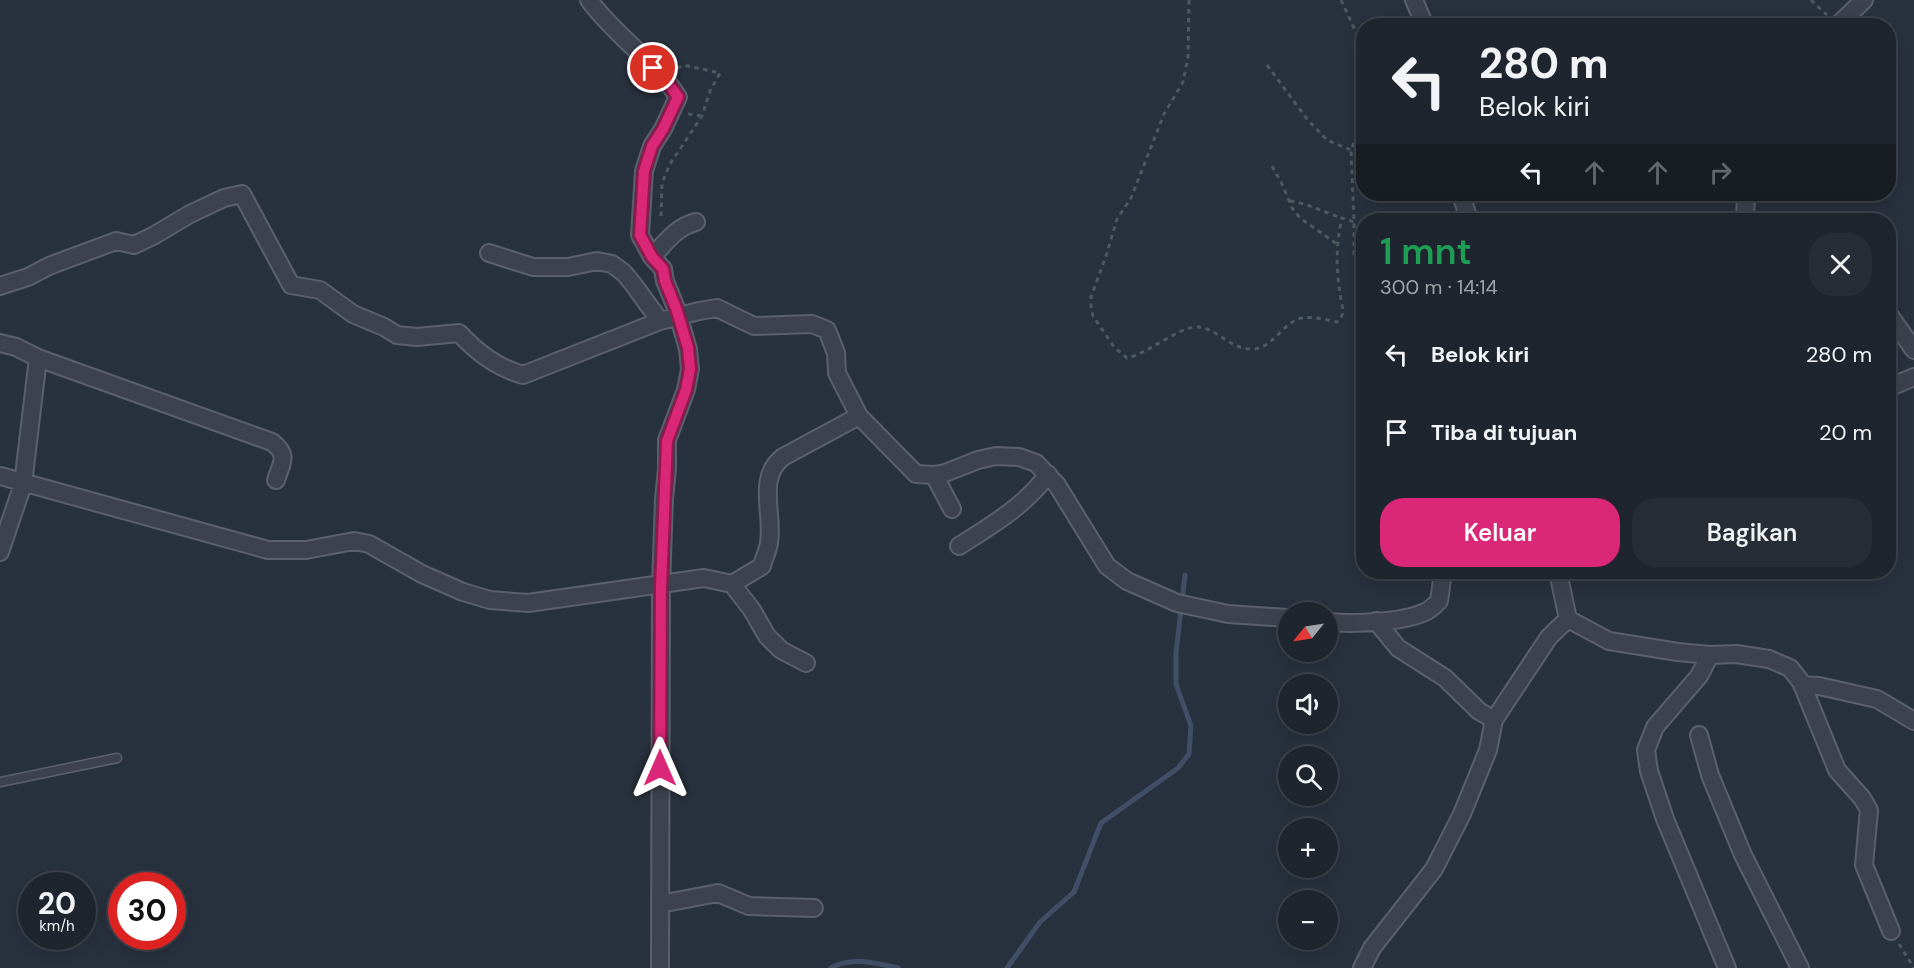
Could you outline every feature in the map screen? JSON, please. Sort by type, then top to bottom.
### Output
[{"type":"street","points":[[589,0],[678,97],[652,146],[644,171],[640,235],[652,257],[663,269],[688,348],[690,369],[686,390],[667,441],[661,586],[660,968]]},
{"type":"street","points":[[1414,0],[1422,18]]},
{"type":"street","points":[[1845,18],[1864,0]]},
{"type":"street","points":[[0,286],[116,241],[134,244],[224,198],[242,194],[291,285],[320,290],[353,314],[397,335],[417,338],[459,333],[484,358],[523,375],[660,321],[717,308],[754,326],[812,324],[827,330],[836,353],[837,373],[859,416],[916,474],[934,475],[996,456],[1019,457],[1036,463],[1048,474],[1069,503],[1107,566],[1126,581],[1185,605],[1228,614],[1278,617]]},
{"type":"street","points":[[652,257],[677,230],[696,222]]},
{"type":"street","points":[[489,253],[533,267],[568,267],[597,261],[612,264],[629,278],[660,321]]},
{"type":"street","points":[[1896,324],[1914,350]]},
{"type":"street","points":[[0,343],[272,442],[281,449],[284,455],[276,480]]},
{"type":"street","points":[[0,552],[23,484],[38,358]]},
{"type":"street","points":[[1896,385],[1914,377]]},
{"type":"street","points":[[732,584],[762,566],[769,543],[768,482],[774,464],[859,416]]},
{"type":"street","points":[[959,546],[1020,505],[1036,490],[1048,474]]},
{"type":"street","points":[[934,475],[952,509]]},
{"type":"street","points":[[0,477],[268,550],[306,550],[354,541],[369,544],[422,574],[463,592],[490,600],[528,603],[661,586],[704,578],[732,584],[747,603],[767,636],[781,650],[806,663]]},
{"type":"street","points":[[1338,623],[1352,624],[1413,617],[1428,611],[1439,601],[1442,579]]},
{"type":"street","points":[[1559,579],[1568,619],[1609,641],[1678,652],[1710,655],[1736,654],[1769,659],[1790,668],[1802,685],[1837,770],[1862,798],[1869,810],[1864,865],[1891,931]]},
{"type":"street","points":[[1362,968],[1372,948],[1434,869],[1462,814],[1488,750],[1494,720],[1549,638],[1568,619]]},
{"type":"street","points":[[1376,621],[1398,648],[1444,678],[1479,711],[1494,720]]},
{"type":"street","points":[[1710,655],[1699,676],[1654,727],[1646,750],[1649,771],[1665,819],[1728,968]]},
{"type":"street","points":[[1802,685],[1819,686],[1877,699],[1914,721]]},
{"type":"street","points":[[1698,735],[1710,774],[1743,855],[1800,968]]},
{"type":"street","points":[[660,904],[718,893],[749,906],[814,908]]},
{"type":"lane","points":[[0,782],[117,758]]},
{"type":"path","points":[[1189,0],[1188,57],[1182,82],[1164,114],[1131,198],[1117,219],[1091,297],[1093,316],[1114,347],[1127,358],[1139,356],[1191,327],[1200,327],[1242,348],[1256,349],[1267,344],[1297,319],[1310,318],[1337,322],[1342,317],[1343,310],[1336,262],[1336,244],[1342,218]]},
{"type":"path","points":[[1341,0],[1356,31]]},
{"type":"path","points":[[1811,0],[1830,18]]},
{"type":"path","points":[[661,216],[662,183],[670,164],[702,116],[710,91],[720,73],[683,64],[662,78]]},
{"type":"path","points":[[1268,65],[1307,119],[1327,140],[1351,150]]},
{"type":"path","points":[[1356,138],[1351,150],[1354,258],[1356,260]]},
{"type":"path","points":[[1272,166],[1292,208],[1300,218],[1336,244]]},
{"type":"path","points":[[1290,201],[1300,202],[1354,222]]},
{"type":"path","points":[[1891,931],[1914,968]]},
{"type":"waterway","points":[[1007,968],[1040,922],[1074,892],[1101,823],[1178,768],[1189,754],[1191,726],[1176,684],[1176,653],[1185,575]]},
{"type":"waterway","points":[[831,968],[855,961],[898,968]]},
{"type":"route","points":[[653,68],[678,97],[652,146],[644,171],[640,235],[652,257],[663,269],[688,348],[690,369],[680,409],[667,441],[661,586],[660,768]]}]
